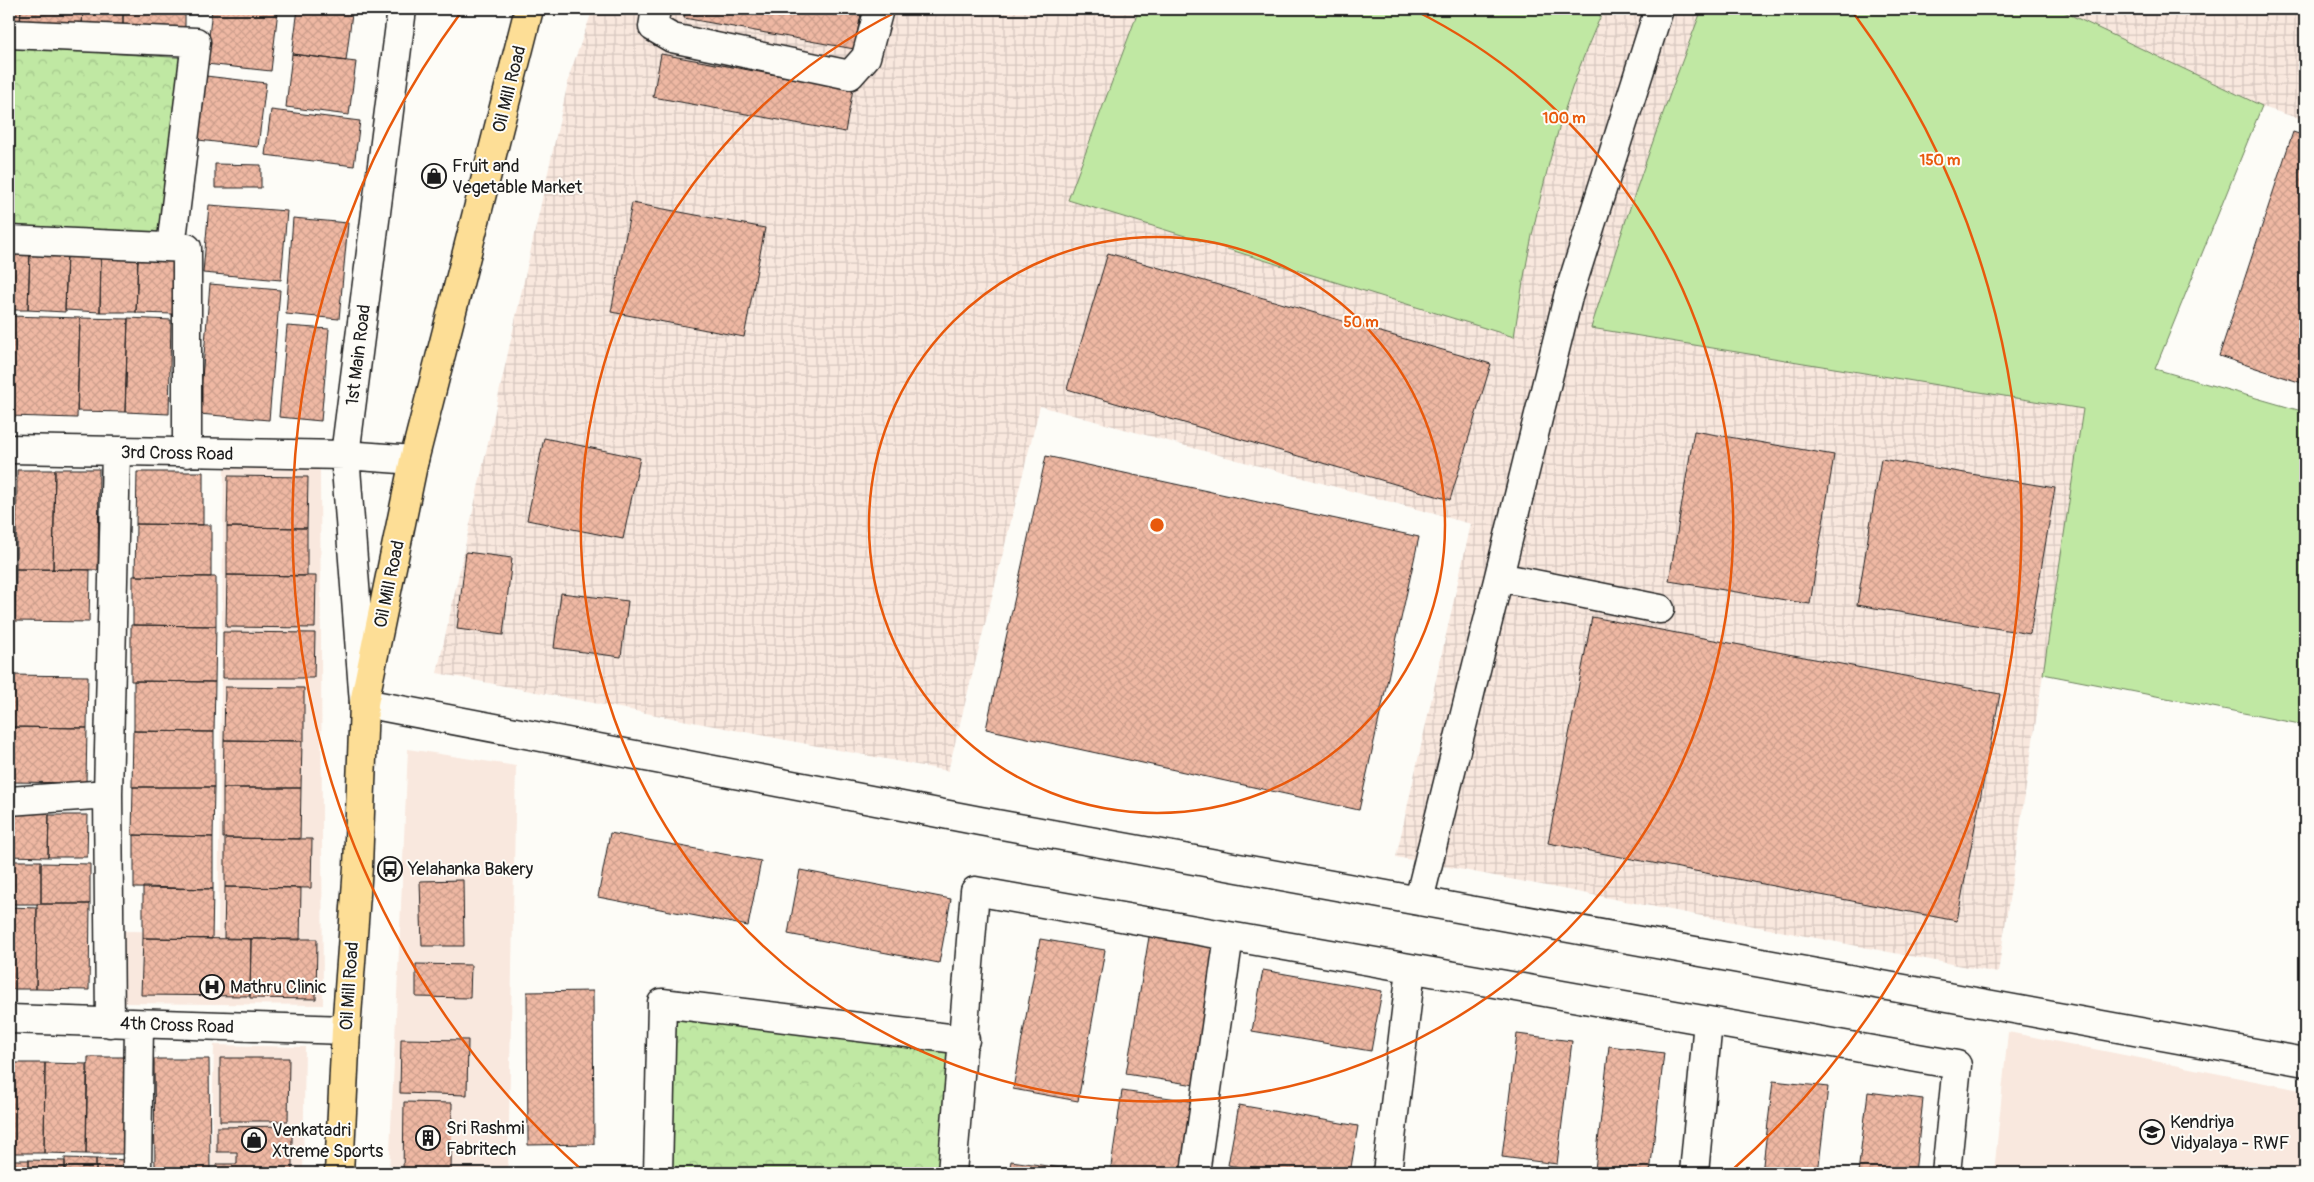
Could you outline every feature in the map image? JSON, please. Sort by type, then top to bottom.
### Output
[{"type":"main road","name":"Oil Mill Road","points":[[339,1173],[346,1030],[358,866],[364,703],[414,460],[529,9]]},
{"type":"street","name":"1st Main Road","points":[[364,703],[345,455],[402,9]]},
{"type":"street","points":[[656,9],[653,27],[672,38],[850,75],[866,57],[878,9]]},
{"type":"street","points":[[1419,900],[1568,297],[1659,9]]},
{"type":"street","points":[[9,34],[196,42],[171,247]]},
{"type":"street","points":[[9,240],[187,248],[187,453]]},
{"type":"street","name":"3rd Cross Road","points":[[9,449],[345,455],[414,460]]},
{"type":"street","points":[[110,1023],[108,794],[116,452]]},
{"type":"street","points":[[1499,577],[1660,609]]},
{"type":"street","points":[[364,703],[980,821],[2305,1062]]},
{"type":"street","points":[[9,801],[108,794]]},
{"type":"street","points":[[952,1173],[965,1040],[975,891],[1957,1065],[1946,1173]]},
{"type":"street","points":[[1196,1173],[1229,936]]},
{"type":"street","points":[[1387,1173],[1411,968]]},
{"type":"street","points":[[658,1173],[662,1003],[965,1040]]},
{"type":"street","name":"4th Cross Road","points":[[9,1019],[346,1030]]},
{"type":"street","points":[[1694,1173],[1708,1021]]},
{"type":"street","points":[[137,1173],[139,1024]]},
{"type":"shaded area","points":[[593,9],[2305,9],[2305,120],[2262,107],[2155,369],[2305,412],[2305,725],[2043,674],[1998,973],[1396,857],[1471,524],[1040,406],[948,771],[437,673],[570,73]]},
{"type":"shaded area","points":[[224,465],[320,466],[323,1005],[122,1003],[123,931],[218,932]]},
{"type":"shaded area","points":[[408,749],[516,766],[508,1173],[389,1173]]},
{"type":"shaded area","name":"Kendriya Vidyalaya - RWF","points":[[2008,1032],[2305,1091],[2305,1173],[1994,1173]]},
{"type":"shaded area","points":[[214,1045],[305,1047],[303,1173],[211,1173]]},
{"type":"green space","points":[[1139,9],[1604,9],[1572,88],[1547,170],[1528,253],[1514,337],[1068,200]]},
{"type":"green space","points":[[1702,9],[2058,9],[2262,106],[2155,369],[2305,412],[2305,725],[2043,674],[2083,409],[1591,328],[1644,167]]},
{"type":"green space","points":[[9,47],[186,58],[166,238],[9,233]]},
{"type":"green space","points":[[662,1003],[965,1040],[952,1173],[658,1173]]},
{"type":"building","points":[[9,9],[21,9],[20,23],[9,23]]},
{"type":"building","points":[[21,9],[83,9],[82,26],[20,23]]},
{"type":"building","points":[[83,9],[123,9],[123,27],[82,25]]},
{"type":"building","points":[[123,9],[185,9],[185,30],[123,27]]},
{"type":"building","points":[[212,9],[278,10],[271,71],[206,64]]},
{"type":"building","points":[[298,9],[352,13],[346,61],[292,54]]},
{"type":"building","points":[[319,9],[366,9],[365,15]]},
{"type":"building","points":[[686,9],[862,9],[854,49],[684,18]]},
{"type":"building","points":[[292,54],[356,62],[349,115],[286,107]]},
{"type":"building","points":[[661,54],[853,89],[845,132],[653,97]]},
{"type":"building","points":[[197,75],[266,83],[258,147],[190,139]]},
{"type":"building","points":[[271,110],[360,121],[354,166],[265,155]]},
{"type":"building","points":[[2293,132],[2305,136],[2305,384],[2219,356]]},
{"type":"building","points":[[215,164],[261,165],[261,188],[215,188]]},
{"type":"building","points":[[632,203],[765,228],[744,337],[611,312]]},
{"type":"building","points":[[209,205],[287,211],[281,280],[203,273]]},
{"type":"building","points":[[293,218],[348,223],[339,319],[286,314]]},
{"type":"building","points":[[30,250],[67,252],[65,312],[28,310]]},
{"type":"building","points":[[9,252],[30,252],[28,310],[9,310]]},
{"type":"building","points":[[67,252],[101,252],[100,312],[65,310]]},
{"type":"building","points":[[1108,253],[1491,364],[1450,500],[1067,389]]},
{"type":"building","points":[[101,257],[138,258],[136,312],[100,312]]},
{"type":"building","points":[[138,258],[175,259],[173,314],[136,313]]},
{"type":"building","points":[[210,284],[280,290],[269,420],[199,414]]},
{"type":"building","points":[[9,316],[80,318],[77,418],[9,416]]},
{"type":"building","points":[[80,318],[128,319],[125,412],[77,411]]},
{"type":"building","points":[[128,318],[171,320],[169,414],[125,412]]},
{"type":"building","points":[[287,326],[329,329],[321,421],[279,417]]},
{"type":"building","points":[[1694,431],[1834,455],[1810,604],[1669,581]]},
{"type":"building","points":[[544,438],[640,458],[623,539],[527,520]]},
{"type":"building","points":[[1046,456],[1419,537],[1359,810],[986,729]]},
{"type":"building","points":[[1881,459],[2055,488],[2030,634],[1857,605]]},
{"type":"building","points":[[55,469],[99,469],[98,570],[53,569]]},
{"type":"building","points":[[17,470],[55,470],[53,569],[16,569]]},
{"type":"building","points":[[137,472],[203,472],[203,525],[136,524]]},
{"type":"building","points":[[228,476],[308,477],[307,528],[227,527]]},
{"type":"building","points":[[136,524],[211,525],[211,577],[135,576]]},
{"type":"building","points":[[227,527],[307,528],[307,576],[227,575]]},
{"type":"building","points":[[466,552],[512,558],[503,635],[457,629]]},
{"type":"building","points":[[16,569],[90,570],[89,622],[15,621]]},
{"type":"building","points":[[227,575],[316,576],[315,628],[226,627]]},
{"type":"building","points":[[133,576],[216,577],[216,626],[133,625]]},
{"type":"building","points":[[561,593],[628,601],[621,657],[554,648]]},
{"type":"building","points":[[1592,617],[2000,694],[1957,921],[1548,843]]},
{"type":"building","points":[[131,625],[216,626],[215,682],[131,681]]},
{"type":"building","points":[[223,632],[315,633],[314,678],[223,678]]},
{"type":"building","points":[[9,675],[88,676],[87,728],[9,727]]},
{"type":"building","points":[[134,681],[215,682],[214,732],[134,731]]},
{"type":"building","points":[[225,687],[304,688],[304,741],[224,740]]},
{"type":"building","points":[[9,727],[87,728],[86,783],[9,782]]},
{"type":"building","points":[[133,731],[214,732],[214,787],[132,787]]},
{"type":"building","points":[[224,740],[302,741],[301,788],[223,788]]},
{"type":"building","points":[[133,787],[214,787],[213,837],[132,835]]},
{"type":"building","points":[[223,788],[301,788],[300,839],[223,838]]},
{"type":"building","points":[[9,812],[49,813],[48,857],[9,856]]},
{"type":"building","points":[[49,815],[88,815],[87,857],[48,857]]},
{"type":"building","points":[[610,833],[761,861],[748,926],[598,897]]},
{"type":"building","points":[[134,835],[213,837],[213,889],[134,888]]},
{"type":"building","points":[[225,838],[312,839],[311,888],[225,887]]},
{"type":"building","points":[[9,861],[41,861],[41,904],[9,904]]},
{"type":"building","points":[[41,863],[90,864],[90,904],[41,904]]},
{"type":"building","points":[[800,870],[951,899],[939,963],[788,934]]},
{"type":"building","points":[[463,880],[464,946],[422,946],[420,881]]},
{"type":"building","points":[[143,887],[213,889],[212,939],[143,938]]},
{"type":"building","points":[[225,887],[301,888],[300,940],[224,938]]},
{"type":"building","points":[[37,904],[90,904],[89,990],[36,989]]},
{"type":"building","points":[[9,907],[37,908],[36,989],[9,989]]},
{"type":"building","points":[[1150,931],[1218,942],[1195,1085],[1126,1074]]},
{"type":"building","points":[[143,938],[251,939],[250,996],[141,995]]},
{"type":"building","points":[[251,939],[317,939],[316,999],[250,998]]},
{"type":"building","points":[[1040,939],[1105,950],[1078,1101],[1013,1089]]},
{"type":"building","points":[[416,964],[471,965],[470,998],[416,997]]},
{"type":"building","points":[[1263,970],[1382,991],[1371,1051],[1252,1031]]},
{"type":"building","points":[[593,991],[594,1144],[528,1145],[527,992]]},
{"type":"building","points":[[1517,1034],[1572,1041],[1557,1164],[1502,1157]]},
{"type":"building","points":[[401,1039],[468,1040],[467,1095],[400,1093]]},
{"type":"building","points":[[1609,1046],[1664,1053],[1650,1173],[1595,1169]]},
{"type":"building","points":[[88,1057],[131,1057],[130,1154],[86,1154]]},
{"type":"building","points":[[220,1058],[289,1058],[288,1121],[220,1121]]},
{"type":"building","points":[[154,1059],[209,1059],[210,1173],[155,1173]]},
{"type":"building","points":[[9,1063],[45,1063],[44,1153],[9,1153]]},
{"type":"building","points":[[45,1063],[87,1064],[86,1154],[44,1153]]},
{"type":"building","points":[[1773,1081],[1828,1087],[1818,1173],[1762,1173]]},
{"type":"building","points":[[1122,1091],[1191,1101],[1180,1173],[1110,1173]]},
{"type":"building","points":[[1868,1092],[1923,1099],[1915,1173],[1858,1173]]},
{"type":"building","name":"Sri Rashmi Fabritech","points":[[404,1102],[452,1103],[451,1173],[403,1173]]},
{"type":"building","points":[[1239,1105],[1358,1126],[1350,1173],[1271,1173],[1228,1165]]},
{"type":"building","name":"Venkatadri Xtreme Sports","points":[[292,1126],[292,1173],[217,1173],[217,1164],[237,1164],[237,1152],[217,1152],[217,1127]]},
{"type":"building","points":[[65,1158],[96,1159],[96,1173],[65,1173]]},
{"type":"building","points":[[96,1159],[134,1160],[133,1173],[96,1173]]},
{"type":"building","points":[[9,1160],[29,1160],[29,1173],[9,1173]]},
{"type":"building","points":[[29,1160],[65,1161],[65,1173],[29,1173]]},
{"type":"building","points":[[1011,1161],[1076,1170],[1076,1173],[1009,1173]]},
{"type":"place","name":"Fruit and Vegetable Market","points":[[434,176]]},
{"type":"place","name":"Yelahanka Bakery","points":[[390,869]]},
{"type":"place","name":"Mathru Clinic","points":[[212,987]]},
{"type":"place","name":"Kendriya Vidyalaya - RWF","points":[[2152,1132]]},
{"type":"place","name":"Sri Rashmi Fabritech","points":[[428,1138]]},
{"type":"place","name":"Venkatadri Xtreme Sports","points":[[254,1140]]}]
